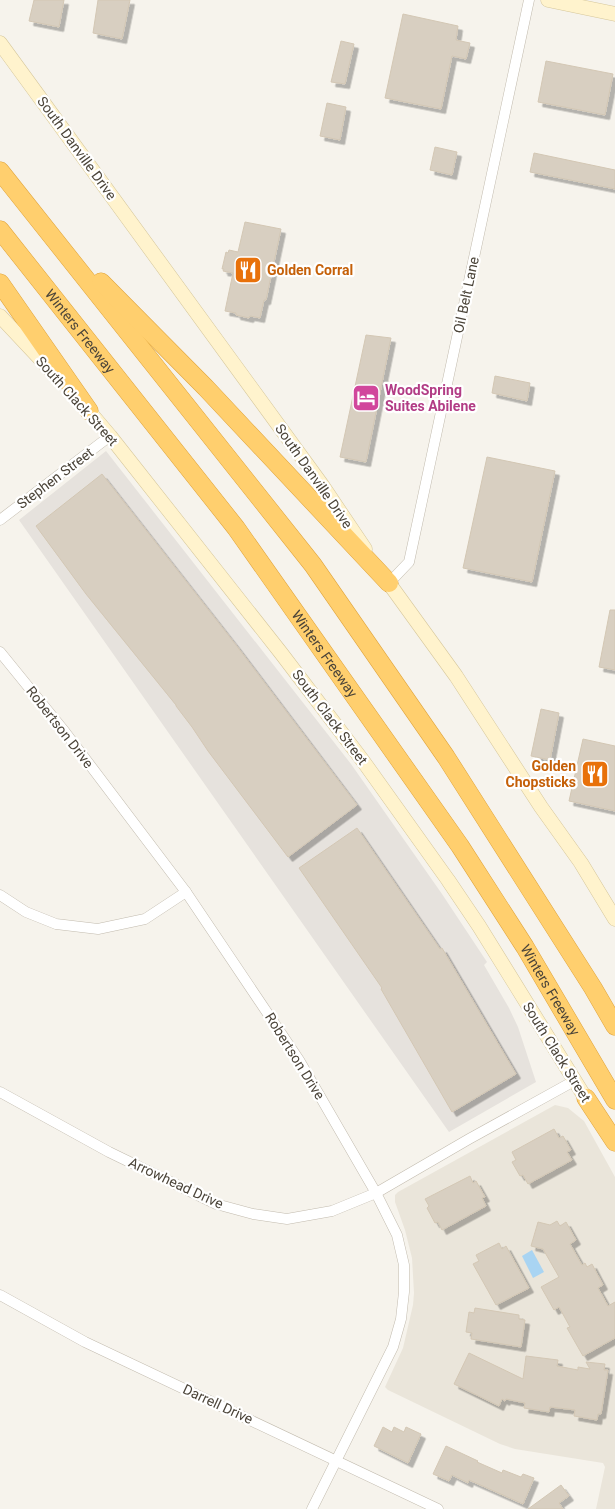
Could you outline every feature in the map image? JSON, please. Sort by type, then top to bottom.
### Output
[{"type":"highway","points":[[0,171],[313,565],[446,758],[593,988],[615,1026]]},
{"type":"highway","points":[[39,220],[206,388],[389,583]]},
{"type":"highway","name":"Winters Freeway","points":[[0,230],[236,528],[299,617],[460,846],[525,947],[615,1100]]},
{"type":"highway","points":[[0,283],[90,412]]},
{"type":"highway","points":[[586,1098],[615,1142]]},
{"type":"main road","points":[[548,0],[615,14]]},
{"type":"main road","name":"South Danville Drive","points":[[0,43],[322,485],[456,676],[541,807],[581,863],[615,918]]},
{"type":"main road","name":"South Clack Street","points":[[0,316],[110,436],[281,652],[369,768],[479,926],[586,1098],[615,1150]]},
{"type":"street","name":"Oil Belt Lane","points":[[389,583],[408,562],[529,0]]},
{"type":"street","name":"Stephen Street","points":[[0,520],[110,436]]},
{"type":"street","name":"Robertson Drive","points":[[0,652],[65,732],[186,892],[299,1060],[376,1194],[397,1235],[404,1265],[404,1292],[401,1319],[393,1347],[312,1509]]},
{"type":"street","points":[[0,895],[26,912],[56,924],[98,929],[144,919],[186,892]]},
{"type":"street","name":"Arrowhead Drive","points":[[0,1092],[109,1152],[216,1204],[253,1214],[287,1219],[332,1211],[376,1194],[469,1139],[574,1081]]},
{"type":"street","name":"Darrell Drive","points":[[0,1295],[85,1342],[438,1509]]},
{"type":"shaded area","points":[[106,451],[351,764],[442,894],[487,962],[484,965],[518,1027],[536,1082],[449,1132],[19,520]]},
{"type":"shaded area","points":[[555,1105],[568,1108],[584,1121],[615,1177],[615,1509],[596,1509],[605,1467],[603,1463],[515,1449],[500,1444],[385,1387],[403,1348],[414,1293],[412,1258],[395,1202],[395,1195]]},
{"type":"water","points":[[532,1250],[544,1272],[533,1278],[522,1256]]},
{"type":"building","points":[[34,0],[64,0],[59,27],[29,21]]},
{"type":"building","points":[[98,0],[130,0],[122,39],[93,33]]},
{"type":"building","points":[[403,14],[458,26],[456,40],[470,43],[466,59],[452,56],[441,109],[385,98]]},
{"type":"building","points":[[341,41],[354,44],[345,84],[331,82]]},
{"type":"building","points":[[546,61],[613,74],[605,115],[538,102]]},
{"type":"building","points":[[327,103],[346,107],[340,140],[320,136]]},
{"type":"building","points":[[435,147],[457,152],[452,175],[430,170]]},
{"type":"building","points":[[534,153],[615,170],[615,189],[530,172]]},
{"type":"building","name":"Golden Corral","points":[[245,222],[281,229],[266,300],[264,300],[260,318],[250,316],[249,318],[225,311],[233,273],[223,271],[224,269],[222,269],[226,252],[228,253],[229,250],[238,252]]},
{"type":"building","name":"WoodSpring Suites Abilene","points":[[366,335],[391,338],[366,462],[340,457]]},
{"type":"building","points":[[495,376],[530,383],[527,401],[492,393]]},
{"type":"building","points":[[487,457],[555,471],[532,582],[463,568]]},
{"type":"building","points":[[102,474],[236,645],[357,805],[288,857],[208,751],[176,705],[86,594],[36,526]]},
{"type":"building","points":[[610,610],[615,610],[615,670],[599,667]]},
{"type":"building","points":[[541,709],[559,713],[550,760],[531,756]]},
{"type":"building","name":"Golden Chopsticks","points":[[583,739],[615,746],[615,811],[569,801]]},
{"type":"building","points":[[357,828],[440,949],[442,948],[516,1074],[452,1112],[382,988],[299,868]]},
{"type":"building","points":[[554,1129],[559,1138],[563,1136],[571,1150],[567,1152],[572,1160],[528,1184],[523,1175],[520,1176],[512,1162],[516,1160],[512,1152]]},
{"type":"building","points":[[470,1176],[473,1183],[476,1181],[485,1197],[482,1198],[486,1206],[442,1230],[438,1222],[435,1223],[427,1208],[429,1206],[425,1199]]},
{"type":"building","points":[[557,1221],[560,1226],[566,1222],[576,1240],[570,1244],[582,1265],[585,1263],[587,1267],[592,1264],[603,1285],[598,1288],[608,1306],[615,1302],[615,1338],[583,1356],[567,1328],[570,1327],[559,1307],[554,1310],[541,1287],[559,1277],[543,1249],[531,1246],[538,1222],[550,1225]]},
{"type":"building","points":[[499,1243],[502,1249],[506,1246],[529,1288],[496,1305],[473,1264],[479,1261],[476,1255]]},
{"type":"building","points":[[475,1308],[519,1315],[519,1319],[525,1320],[521,1347],[471,1339],[472,1333],[466,1332],[469,1312],[474,1313]]},
{"type":"building","points":[[469,1353],[523,1379],[526,1356],[558,1360],[557,1366],[578,1370],[578,1367],[590,1369],[586,1362],[605,1364],[604,1370],[608,1370],[601,1414],[598,1414],[597,1420],[574,1416],[575,1410],[550,1407],[549,1412],[524,1408],[525,1403],[506,1399],[505,1401],[502,1399],[499,1406],[454,1384]]},
{"type":"building","points":[[383,1427],[392,1432],[394,1427],[404,1432],[406,1427],[421,1434],[408,1463],[374,1446]]},
{"type":"building","points":[[446,1446],[502,1473],[503,1470],[521,1477],[523,1474],[534,1478],[523,1504],[469,1480],[468,1483],[452,1475],[449,1481],[433,1474]]},
{"type":"building","points":[[561,1485],[569,1496],[559,1503],[563,1509],[528,1509]]},
{"type":"place","name":"Golden Corral","points":[[248,270]]},
{"type":"place","name":"WoodSpring Suites Abilene","points":[[366,398]]},
{"type":"place","name":"Golden Chopsticks","points":[[595,774]]}]
